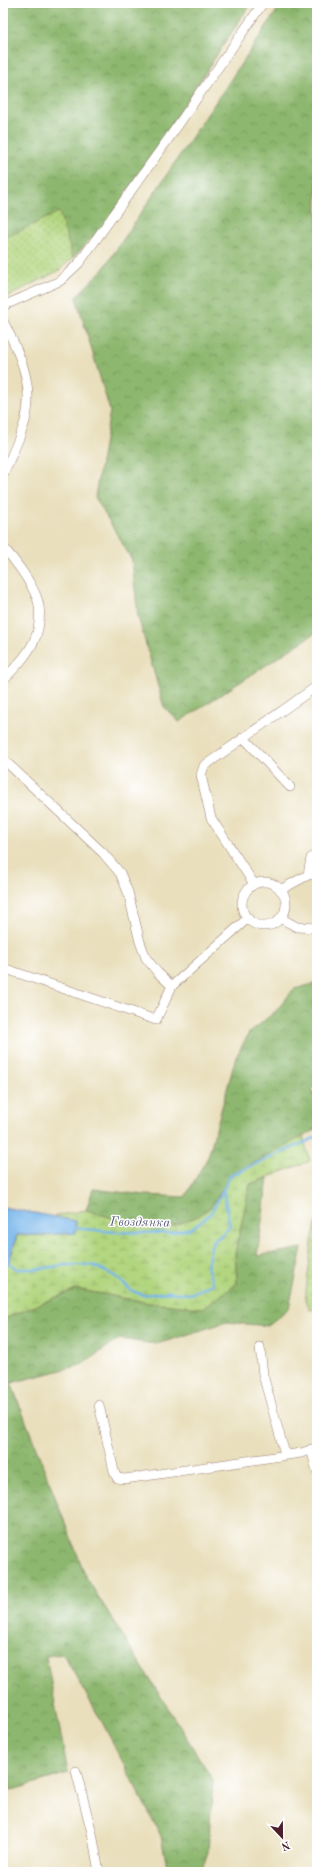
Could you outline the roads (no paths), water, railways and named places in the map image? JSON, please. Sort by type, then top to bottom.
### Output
[{"type":"street","points":[[3,306],[60,281],[79,263],[169,138],[262,3]]},
{"type":"street","points":[[3,321],[26,373],[28,396],[25,420],[3,475]]},
{"type":"street","points":[[3,547],[23,574],[38,599],[40,621],[34,641],[16,666],[3,680]]},
{"type":"street","points":[[254,884],[211,818],[201,775],[204,766],[243,737],[317,687]]},
{"type":"street","points":[[243,737],[290,787]]},
{"type":"street","points":[[3,759],[120,872],[128,892],[140,942],[146,958],[158,973],[172,986]]},
{"type":"street","points":[[280,890],[312,874],[311,858],[317,853]]},
{"type":"street","points":[[269,883],[280,890],[285,899],[286,907],[280,918],[268,926],[259,926],[251,922],[242,907],[243,898],[247,890],[254,884],[269,883]]},
{"type":"street","points":[[3,968],[156,1020],[172,986],[248,918]]},
{"type":"street","points":[[280,918],[298,927],[317,928]]},
{"type":"street","points":[[260,1346],[263,1375],[285,1454]]},
{"type":"street","points":[[99,1405],[114,1471],[117,1478],[125,1480],[285,1454],[301,1453],[314,1449],[317,1471]]},
{"type":"street","points":[[76,1771],[92,1833],[99,1872]]},
{"type":"water","points":[[3,1207],[76,1221],[75,1233],[17,1235],[9,1263],[3,1265]]},
{"type":"waterway","name":"Гвоздянка","points":[[73,1228],[115,1232],[168,1233],[192,1228],[211,1213],[231,1175],[317,1137]]},
{"type":"waterway","points":[[9,1263],[17,1269],[39,1269],[64,1265],[92,1265],[115,1276],[132,1291],[143,1295],[168,1292],[190,1294],[213,1284],[207,1267],[212,1243],[230,1227],[223,1190]]}]
